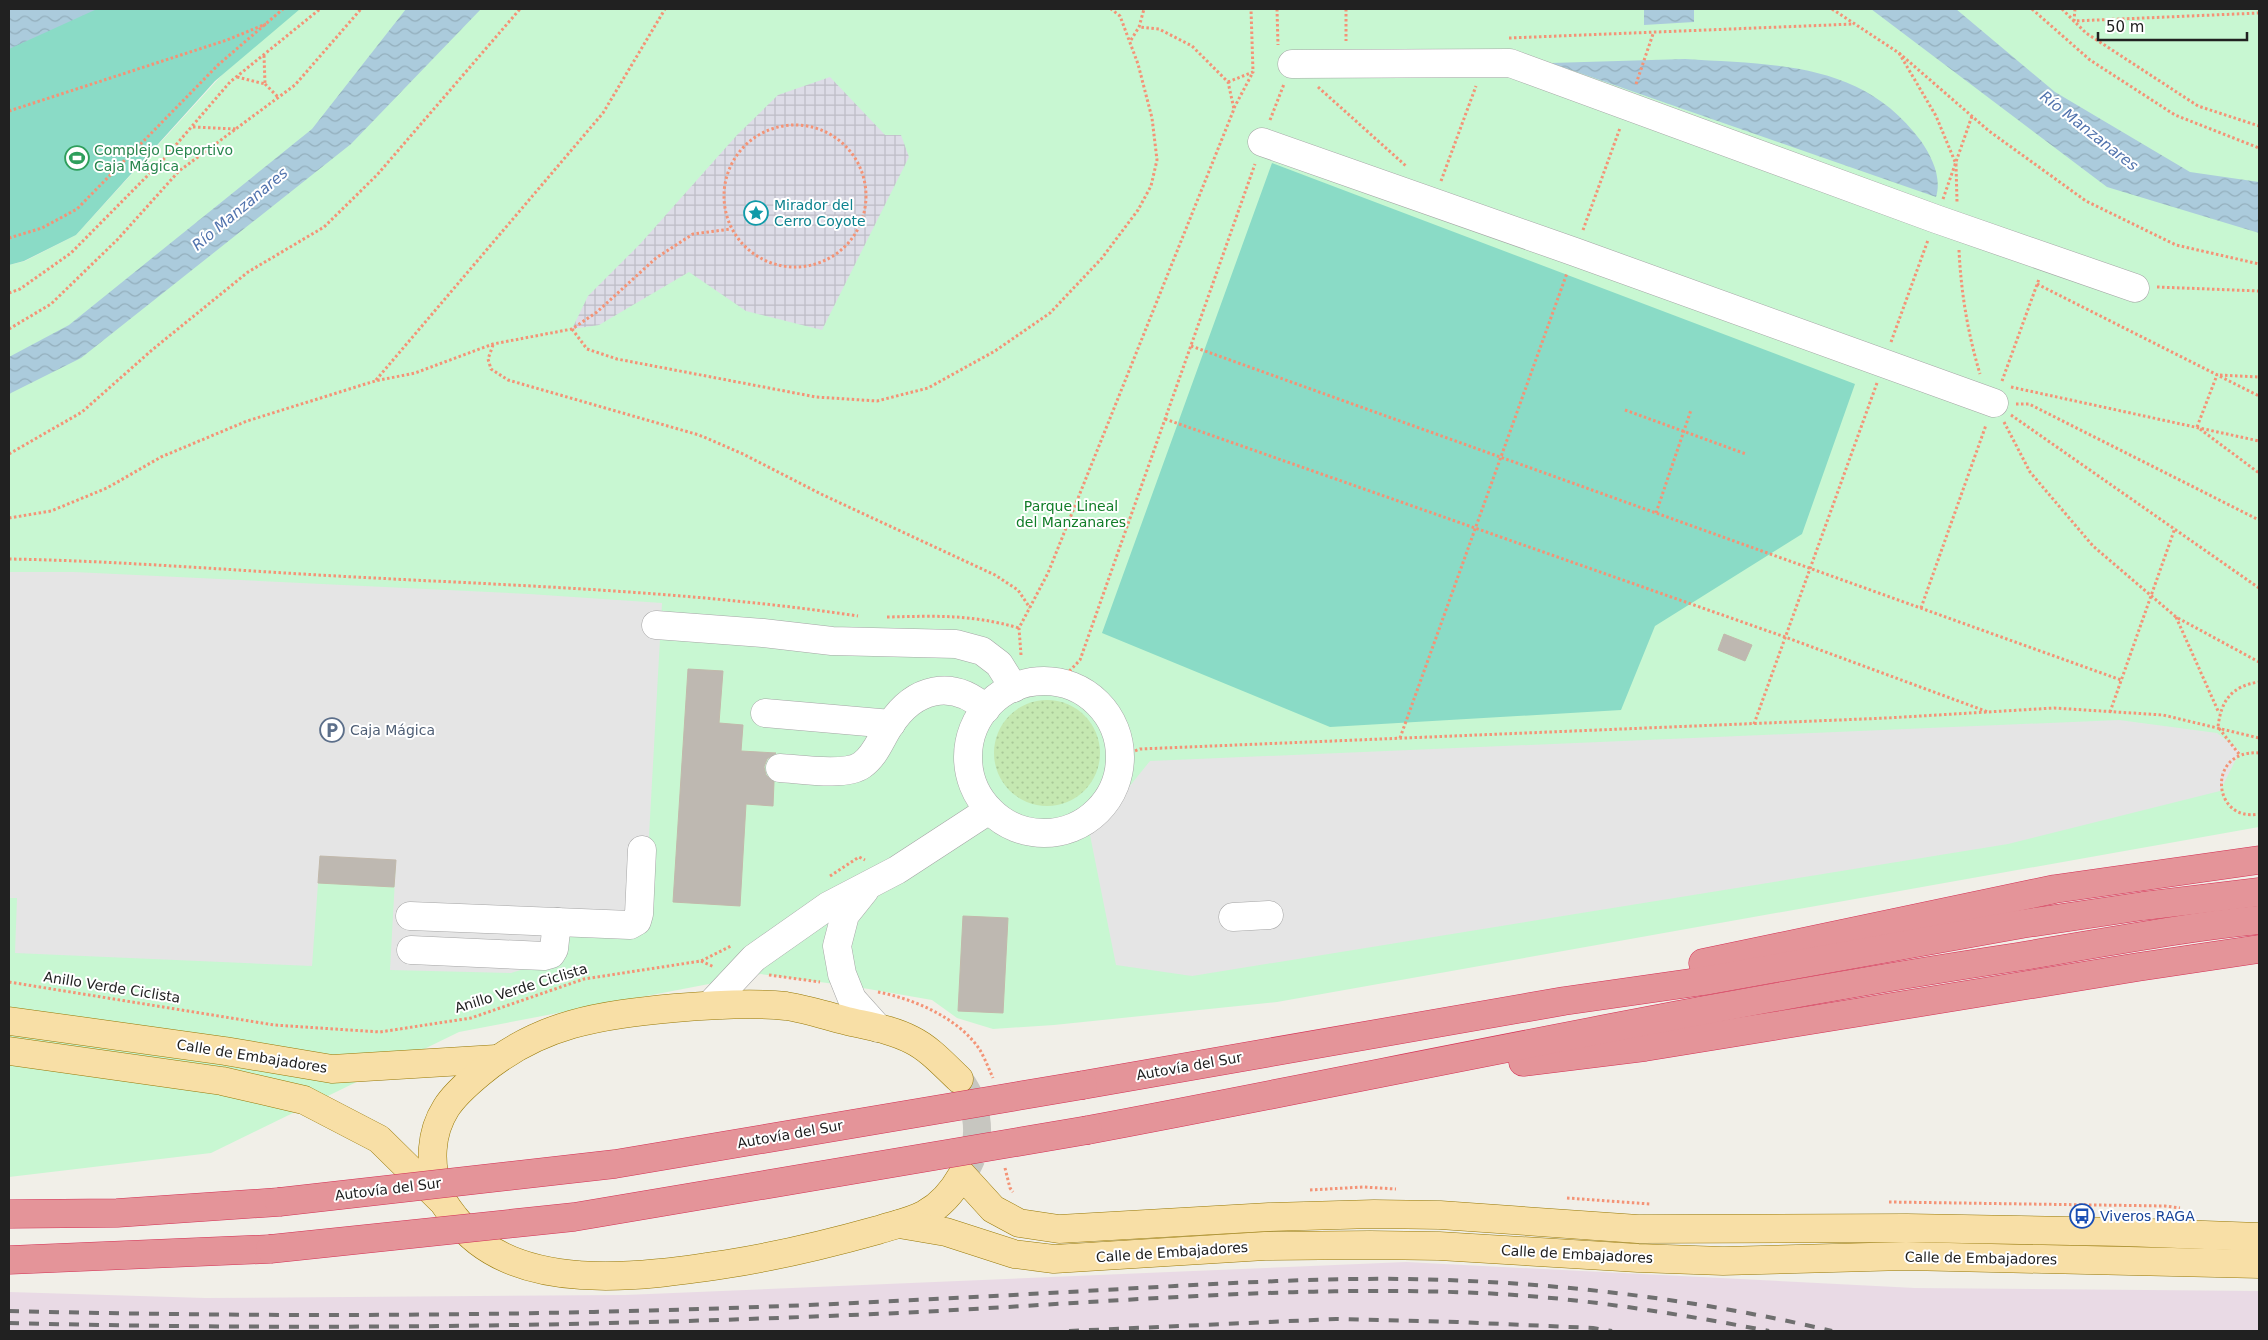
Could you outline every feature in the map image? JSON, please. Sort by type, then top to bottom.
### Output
[{"type":"highway","points":[[1564,1001],[1681,968],[2055,889],[2259,860]]},
{"type":"highway","points":[[1564,1001],[1704,982],[2022,924],[2143,906],[2259,892]]},
{"type":"highway","points":[[9,1260],[270,1249],[574,1217],[1088,1130],[1328,1085],[1663,1017],[1935,969],[2259,920]]},
{"type":"highway","points":[[1328,1085],[1645,1047],[2253,951]]},
{"type":"highway","name":"Autovía del Sur","points":[[9,1214],[117,1213],[279,1202],[615,1164],[1564,1001]]},
{"type":"main road","points":[[899,1224],[848,1239],[749,1260],[655,1273],[602,1276],[535,1269],[499,1256],[467,1234],[442,1201],[437,1186],[432,1156],[433,1142],[445,1110],[466,1085],[496,1059],[538,1036],[582,1020],[630,1012],[710,1005],[786,1006],[878,1028],[913,1040],[931,1052],[959,1079]]},
{"type":"main road","name":"Calle de Embajadores","points":[[9,1021],[215,1050],[332,1069],[496,1059]]},
{"type":"main road","name":"Calle de Embajadores","points":[[9,1051],[222,1080],[304,1100],[379,1139],[442,1201]]},
{"type":"main road","name":"Calle de Embajadores","points":[[899,1224],[926,1214],[938,1206],[956,1186],[962,1175],[993,1209],[1020,1223],[1059,1229],[1269,1217],[1374,1214],[1440,1215],[1638,1229],[1835,1227],[2124,1232],[2259,1237]]},
{"type":"main road","name":"Calle de Embajadores","points":[[899,1224],[946,1232],[1014,1254],[1054,1259],[1265,1246],[1370,1244],[1439,1246],[1629,1258],[1723,1261],[1906,1256],[2259,1264]]},
{"type":"main road","points":[[2181,1262],[2208,1249],[2258,1249],[2259,1245]]},
{"type":"street","points":[[1290,54],[1510,63],[1630,99],[1947,223],[2135,288]]},
{"type":"street","points":[[1262,142],[1884,362],[1997,394]]},
{"type":"street","points":[[656,625],[763,633],[832,641],[956,644],[982,651],[999,664],[1018,686]]},
{"type":"street","points":[[1061,831],[1083,822],[1102,807],[1112,792],[1118,774],[1120,756],[1116,731],[1103,708],[1083,691],[1059,682],[1041,681],[1018,686],[999,696],[986,709],[971,738],[968,764],[975,789],[989,810],[1010,826],[1035,833],[1061,831],[1090,835]]},
{"type":"street","points":[[780,768],[849,771],[862,765],[876,750],[891,724],[907,705],[924,693],[944,690],[962,693],[975,698],[986,709]]},
{"type":"street","points":[[765,713],[891,724]]},
{"type":"street","points":[[710,1005],[754,958],[828,906],[898,870],[989,810]]},
{"type":"street","points":[[410,916],[630,924],[637,921],[639,914],[642,850]]},
{"type":"street","points":[[877,880],[845,915],[837,946],[842,974],[852,999],[878,1028]]},
{"type":"street","points":[[1233,917],[1269,915]]},
{"type":"street","points":[[411,950],[544,956],[550,954],[554,949],[557,922]]},
{"type":"path","points":[[9,238],[42,228],[77,210],[218,65],[283,9]]},
{"type":"path","points":[[9,293],[20,289],[71,253],[163,160],[237,77],[320,9]]},
{"type":"path","points":[[9,330],[51,304],[118,239],[179,171],[295,85],[361,9]]},
{"type":"path","points":[[9,454],[82,412],[152,350],[248,272],[324,227],[377,175],[520,9]]},
{"type":"path","points":[[376,380],[603,113],[666,9]]},
{"type":"path","points":[[572,329],[587,349],[617,360],[816,397],[876,401],[928,388],[995,351],[1050,313],[1102,258],[1138,210],[1151,186],[1157,160],[1152,118],[1131,41],[1120,16],[1111,9]]},
{"type":"path","points":[[1131,41],[1139,27],[1144,9]]},
{"type":"path","points":[[1018,686],[1020,628],[1048,573],[1234,109],[1252,72],[1251,9]]},
{"type":"path","points":[[1277,9],[1277,45],[1290,54],[1408,168]]},
{"type":"path","points":[[1336,43],[1346,42],[1346,9]]},
{"type":"path","points":[[1832,9],[1900,54],[1989,131],[2086,201],[2176,245],[2259,264]]},
{"type":"path","points":[[2032,9],[2090,60],[2175,115],[2259,148]]},
{"type":"path","points":[[2062,9],[2086,33],[2198,106],[2259,126]]},
{"type":"path","points":[[2074,21],[2075,9]]},
{"type":"path","points":[[2074,21],[2259,13]]},
{"type":"path","points":[[9,111],[227,40],[268,23]]},
{"type":"path","points":[[1505,38],[1653,34],[1854,24]]},
{"type":"path","points":[[1139,27],[1160,28],[1192,46],[1228,82],[1234,109]]},
{"type":"path","points":[[1400,738],[1653,34]]},
{"type":"path","points":[[264,54],[265,84]]},
{"type":"path","points":[[1059,682],[1080,660],[1262,142],[1290,54]]},
{"type":"path","points":[[1754,724],[1884,362],[1947,223],[1956,164],[1936,116],[1900,54]]},
{"type":"path","points":[[1433,202],[1484,63]]},
{"type":"path","points":[[1228,82],[1252,72]]},
{"type":"path","points":[[237,77],[265,84],[278,97]]},
{"type":"path","points":[[1972,116],[1956,164],[1947,223],[1970,342],[1984,385],[2174,528],[2259,588]]},
{"type":"path","points":[[789,124],[812,126],[833,135],[851,150],[862,171],[867,194],[863,218],[852,240],[835,256],[813,266],[789,268],[766,262],[745,248],[731,229],[724,207],[724,184],[732,162],[746,143],[766,130],[789,124]]},
{"type":"path","points":[[192,127],[236,129]]},
{"type":"path","points":[[9,518],[51,511],[107,488],[161,457],[247,421],[376,380],[415,373],[493,344],[572,329],[596,312],[656,258],[693,234],[731,229]]},
{"type":"path","points":[[1921,608],[2047,256]]},
{"type":"path","points":[[2037,284],[2259,396]]},
{"type":"path","points":[[2135,288],[2166,287],[2259,291]]},
{"type":"path","points":[[493,344],[488,358],[491,369],[508,380],[699,435],[742,453],[823,495],[996,576],[1018,590],[1030,608]]},
{"type":"path","points":[[1190,346],[2121,680]]},
{"type":"path","points":[[2197,427],[2217,375]]},
{"type":"path","points":[[2217,375],[2259,377]]},
{"type":"path","points":[[1997,394],[2197,427],[2259,441]]},
{"type":"path","points":[[1997,394],[2029,404],[2259,520]]},
{"type":"path","points":[[1997,394],[2030,472],[2093,546],[2176,617],[2259,662]]},
{"type":"path","points":[[1625,410],[1746,454]]},
{"type":"path","points":[[1656,513],[1692,410]]},
{"type":"path","points":[[1165,419],[1785,638],[1991,713]]},
{"type":"path","points":[[2197,427],[2259,473]]},
{"type":"path","points":[[2110,712],[2174,528]]},
{"type":"path","points":[[9,559],[171,564],[354,577],[518,584],[707,598],[812,609],[865,617]]},
{"type":"path","points":[[884,617],[959,616],[989,620],[1020,628]]},
{"type":"path","points":[[2176,617],[2219,713]]},
{"type":"path","points":[[2239,754],[2218,727],[2219,713],[2230,694],[2245,684],[2259,682]]},
{"type":"path","points":[[1120,756],[1140,749],[1754,724],[1991,713],[2054,708],[2163,715],[2259,738]]},
{"type":"path","points":[[2259,753],[2239,754],[2225,768],[2221,778],[2224,797],[2230,806],[2238,812],[2247,815],[2259,814]]},
{"type":"path","points":[[823,881],[859,857],[875,864],[877,880]]},
{"type":"path","name":"Anillo Verde Ciclista","points":[[9,982],[274,1025],[380,1032],[471,1018],[584,980],[701,961],[739,941]]},
{"type":"path","points":[[701,961],[729,972],[846,986],[886,994],[934,1010],[967,1035],[980,1050],[995,1083]]},
{"type":"path","points":[[1005,1165],[1010,1188],[1016,1195]]},
{"type":"path","points":[[1304,1190],[1364,1187],[1402,1189]]},
{"type":"path","points":[[1565,1198],[1660,1204]]},
{"type":"path","points":[[1884,1203],[2133,1205],[2180,1208]]},
{"type":"shaded area","points":[[830,77],[885,135],[901,135],[909,157],[822,330],[746,311],[689,272],[599,325],[572,329],[588,296],[640,244],[737,135],[778,95]]},
{"type":"shaded area","name":"Caja Mágica","points":[[9,572],[74,572],[529,594],[662,603],[644,925],[565,932],[559,958],[511,973],[390,970],[396,861],[320,856],[312,966],[15,953],[17,898],[9,898]]},
{"type":"shaded area","points":[[2119,720],[2217,733],[2240,751],[2220,791],[2008,844],[1192,976],[1116,965],[1090,835],[1150,761]]},
{"type":"shaded area","points":[[1406,1262],[1915,1288],[2259,1291],[2259,1331],[9,1331],[9,1292],[205,1298],[625,1295]]},
{"type":"green space","name":"Complejo Deportivo Caja Mágica","points":[[9,9],[300,9],[215,81],[76,235],[24,261],[9,265]]},
{"type":"green space","name":"Parque Lineal del Manzanares","points":[[296,9],[2259,9],[2259,827],[1277,1002],[1054,1025],[993,1029],[957,1018],[932,1000],[857,987],[761,974],[459,1032],[211,1153],[9,1177],[9,265],[25,261],[76,235],[221,76]]},
{"type":"green space","points":[[1272,163],[1855,384],[1802,534],[1655,626],[1621,710],[1330,727],[1102,633]]},
{"type":"green space","points":[[1047,700],[1067,704],[1084,716],[1096,733],[1100,753],[1096,773],[1084,790],[1067,802],[1047,806],[1027,802],[1010,790],[998,773],[994,753],[998,733],[1010,716],[1027,704]]},
{"type":"water","points":[[9,9],[97,9],[9,49]]},
{"type":"water","name":"Río Manzanares","points":[[406,9],[481,9],[351,144],[81,358],[9,394],[9,357],[69,325],[312,129]]},
{"type":"water","points":[[1644,9],[1694,9],[1694,22],[1644,25]]},
{"type":"water","name":"Río Manzanares","points":[[1871,9],[1956,9],[2055,92],[2190,172],[2259,182],[2259,233],[2107,187]]},
{"type":"water","points":[[1685,59],[1784,66],[1815,72],[1844,81],[1872,95],[1898,115],[1925,147],[1937,175],[1938,190],[1936,197],[1551,63]]},
{"type":"building","points":[[1724,634],[1752,645],[1745,661],[1718,650]]},
{"type":"building","points":[[688,669],[723,671],[719,723],[743,725],[741,751],[776,753],[767,759],[764,767],[766,775],[774,782],[773,806],[746,804],[740,906],[673,902]]},
{"type":"building","points":[[320,856],[396,860],[394,887],[318,883]]},
{"type":"building","points":[[963,916],[1008,918],[1003,1013],[958,1011]]},
{"type":"tunnel","points":[[959,1079],[971,1100],[977,1123],[975,1146],[972,1158],[966,1169]]},
{"type":"railway","points":[[9,1311],[220,1315],[643,1311],[854,1303],[1261,1282],[1404,1279],[1512,1283],[1620,1293],[1727,1309],[1832,1331]]},
{"type":"railway","points":[[9,1323],[324,1327],[535,1325],[929,1311],[1244,1294],[1401,1291],[1480,1293],[1553,1298],[1661,1312],[1769,1331]]},
{"type":"railway","points":[[1069,1331],[1336,1319],[1457,1322],[1593,1328],[1612,1331]]},
{"type":"place","name":"Complejo Deportivo Caja Mágica","points":[[77,158]]},
{"type":"place","name":"Mirador del Cerro Coyote","points":[[756,213]]},
{"type":"place","name":"Caja Mágica","points":[[332,730]]},
{"type":"place","name":"Viveros RAGA","points":[[2082,1216]]}]
